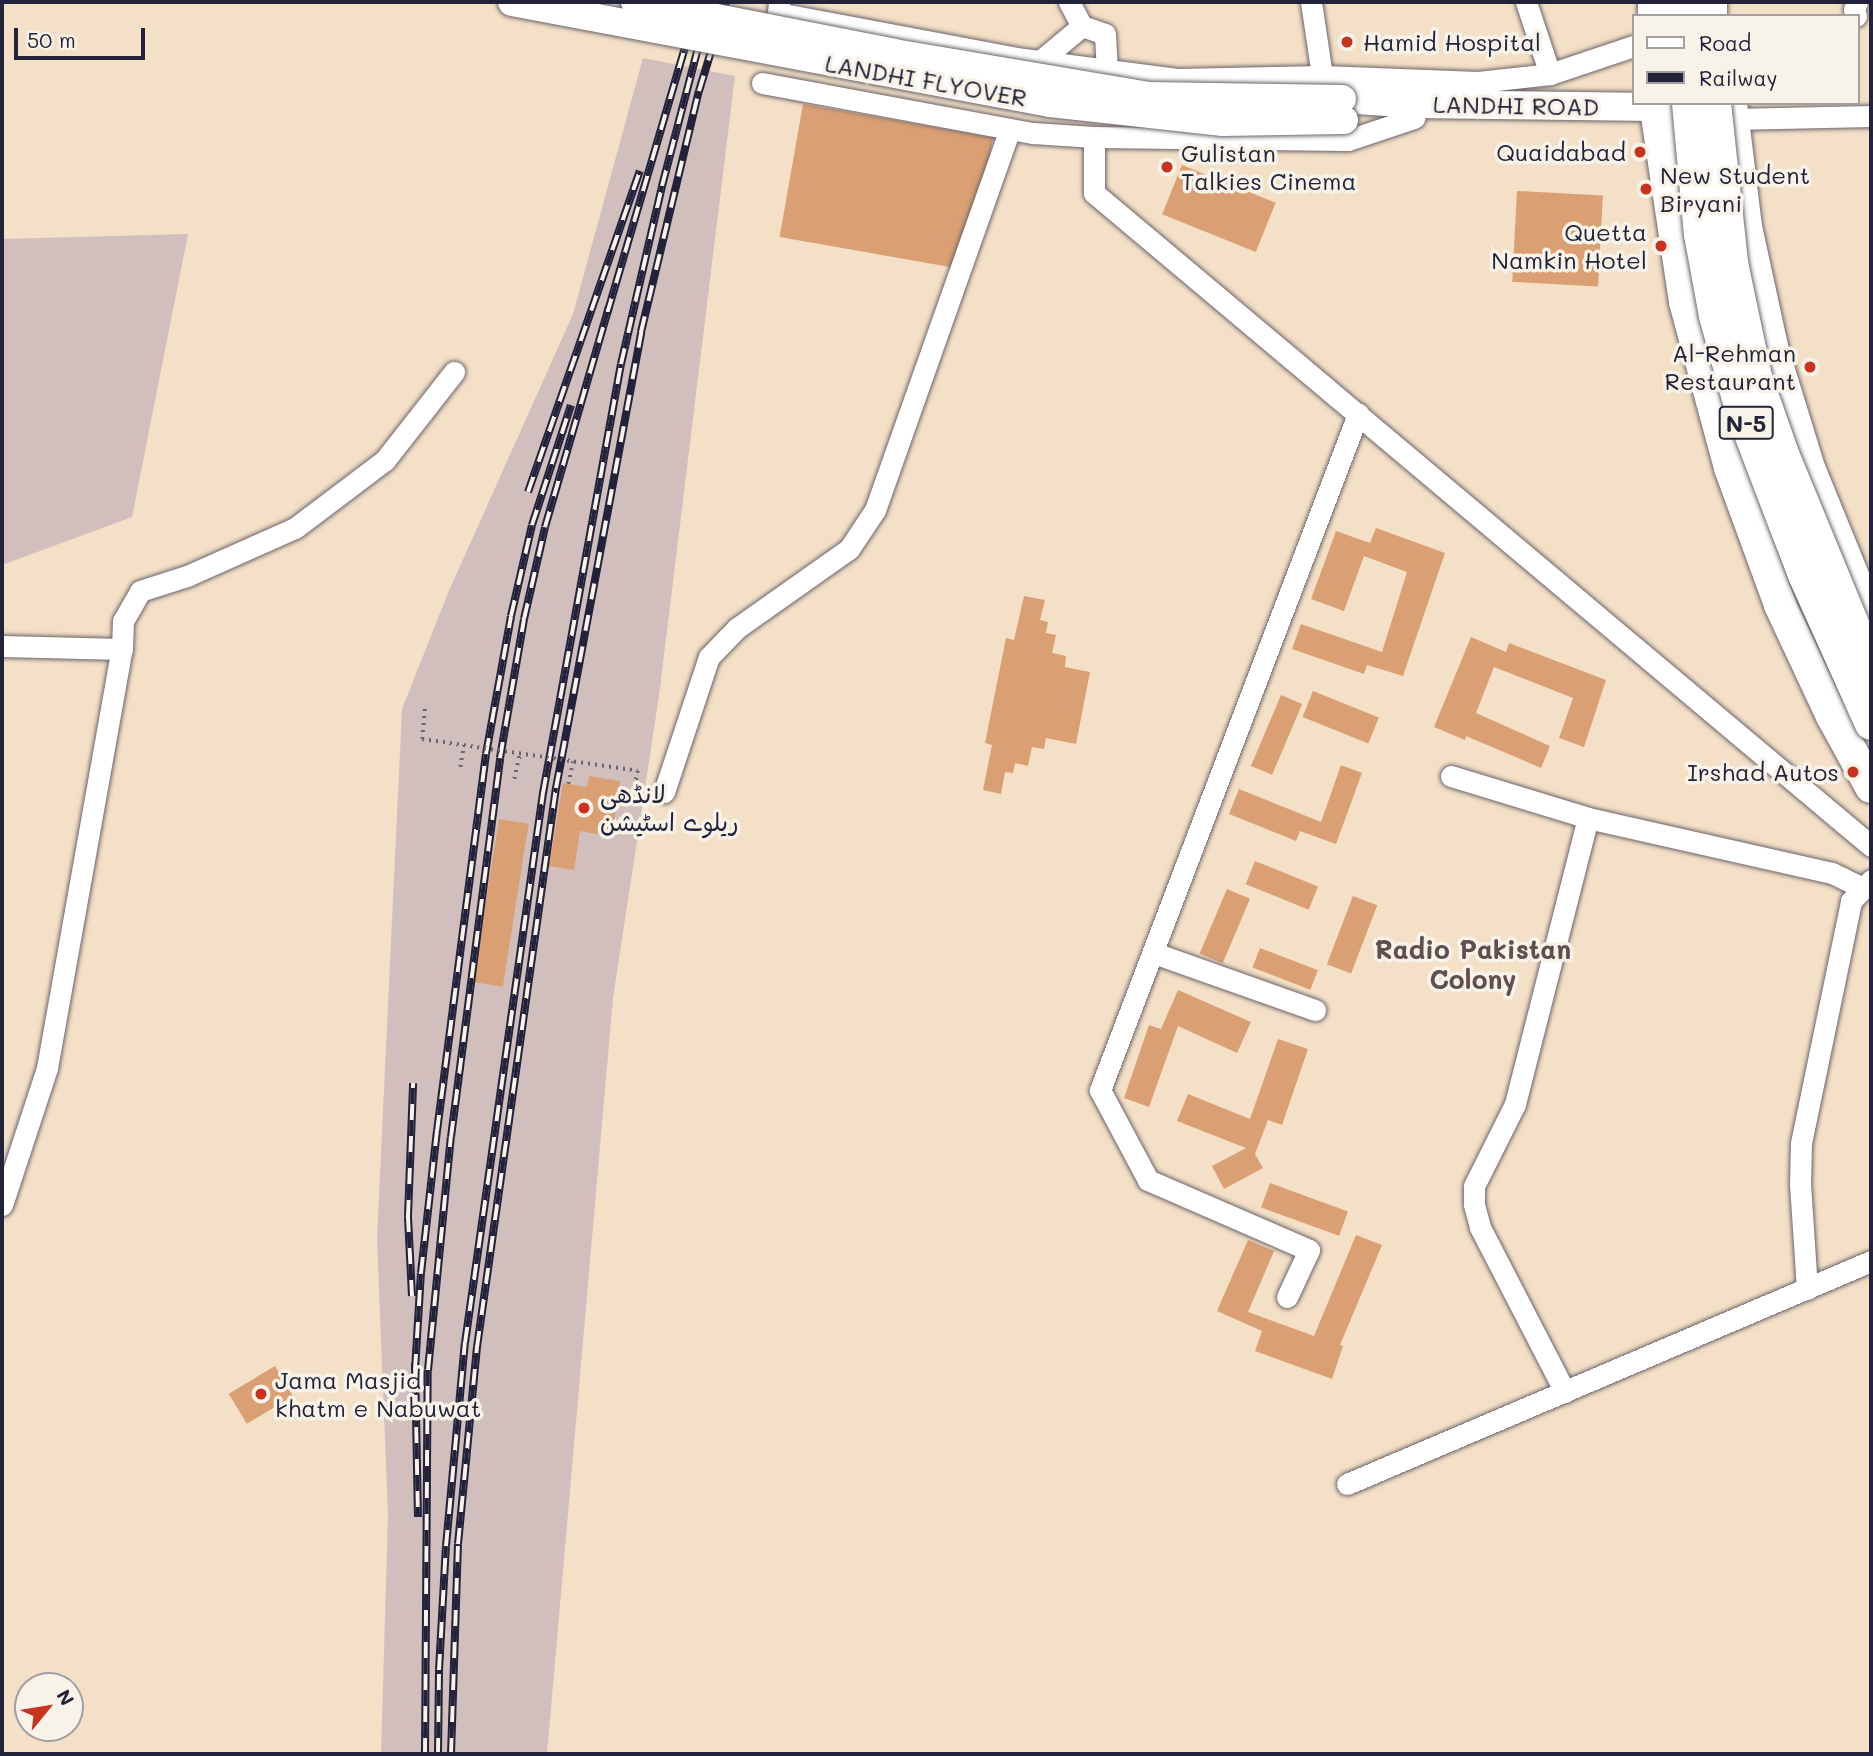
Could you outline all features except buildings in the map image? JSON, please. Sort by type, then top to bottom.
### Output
[{"type":"highway","name":"N-5","points":[[1688,105],[1700,234],[1715,316],[1741,410],[1804,575],[1871,724]]},
{"type":"highway","name":"N-5","points":[[1727,108],[1732,263],[1756,377],[1788,466],[1871,668]]},
{"type":"highway","points":[[1727,108],[1755,277],[1773,351],[1809,468],[1871,620]]},
{"type":"highway","points":[[1656,111],[1685,302],[1730,468],[1780,605],[1832,716],[1871,787]]},
{"type":"main road","name":"LANDHI FLYOVER","points":[[512,2],[1050,103],[1223,122],[1343,110]]},
{"type":"main road","name":"LANDHI FLYOVER","points":[[635,2],[894,52],[1147,96],[1343,110]]},
{"type":"main road","name":"LANDHI ROAD","points":[[1343,110],[1415,104],[1656,111]]},
{"type":"main road","points":[[1656,111],[1727,108]]},
{"type":"main road","name":"LANDHI ROAD","points":[[1343,110],[1414,118],[1656,111]]},
{"type":"street","points":[[779,2],[778,13],[1040,61],[1177,79],[1322,76],[1478,82],[1550,74],[1632,46]]},
{"type":"street","points":[[1069,2],[1082,26],[1105,34],[1107,69]]},
{"type":"street","points":[[1311,2],[1322,76]]},
{"type":"street","points":[[1526,2],[1550,74]]},
{"type":"street","points":[[1040,61],[1082,26]]},
{"type":"street","points":[[762,83],[1010,129],[1094,137],[1348,140],[1414,118]]},
{"type":"street","points":[[1727,108],[1871,116]]},
{"type":"street","points":[[664,792],[709,657],[737,628],[849,549],[875,510],[1010,129]]},
{"type":"street","points":[[1094,137],[1094,192],[1871,846]]},
{"type":"street","points":[[2,1205],[47,1068],[122,649],[122,621],[140,591],[187,576],[295,528],[385,460],[454,372]]},
{"type":"street","points":[[1287,1297],[1309,1250],[1148,1180],[1100,1090],[1358,414]]},
{"type":"street","points":[[2,646],[122,649]]},
{"type":"street","points":[[1451,776],[1588,818],[1832,873],[1867,884],[1851,901],[1801,1143],[1800,1184],[1807,1289]]},
{"type":"street","points":[[1565,1392],[1480,1227],[1474,1204],[1474,1186],[1515,1104],[1588,818]]},
{"type":"street","points":[[1154,953],[1315,1010]]},
{"type":"street","points":[[1347,1484],[1871,1261]]},
{"type":"path","points":[[425,708],[422,739],[638,771],[635,787]]},
{"type":"path","points":[[460,767],[464,745]]},
{"type":"path","points":[[514,779],[520,754]]},
{"type":"path","points":[[568,784],[573,762]]},
{"type":"shaded area","points":[[643,58],[735,76],[659,696],[613,998],[547,1754],[381,1754],[388,1515],[377,1238],[402,709],[448,593],[573,314]]},
{"type":"shaded area","points":[[188,234],[132,517],[2,565],[2,239]]},
{"type":"railway","points":[[607,314],[698,2]]},
{"type":"railway","points":[[438,1754],[439,1670],[446,1546],[465,1343],[543,793],[621,364],[662,186],[710,2]]},
{"type":"railway","points":[[451,1754],[458,1544],[477,1347],[556,788],[641,332],[699,91],[726,2]]},
{"type":"railway","points":[[528,492],[640,171]]},
{"type":"railway","points":[[425,1754],[428,1370],[451,1137],[500,758],[524,619],[545,527],[609,307]]},
{"type":"railway","points":[[415,1370],[421,1273],[437,1131],[486,754],[511,616],[532,525],[571,405]]},
{"type":"railway","points":[[412,1296],[408,1216],[413,1083]]},
{"type":"railway","points":[[415,1363],[418,1517]]},
{"type":"place","name":"Hamid Hospital","points":[[1347,42]]},
{"type":"place","name":"Quaidabad","points":[[1640,152]]},
{"type":"place","name":"Gulistan Talkies Cinema","points":[[1167,167]]},
{"type":"place","name":"New Student Biryani","points":[[1646,189]]},
{"type":"place","name":"Quetta Namkin Hotel","points":[[1661,246]]},
{"type":"place","name":"Al-Rehman Restaurant","points":[[1810,367]]},
{"type":"place","name":"Irshad Autos","points":[[1853,772]]},
{"type":"place","name":"لانڈھی ریلوے اسٹیشن","points":[[584,808]]},
{"type":"place","name":"Jama Masjid khatm e Nabuwat","points":[[261,1394]]},
{"type":"district","name":"Radio Pakistan Colony","points":[[1473,965]]}]
